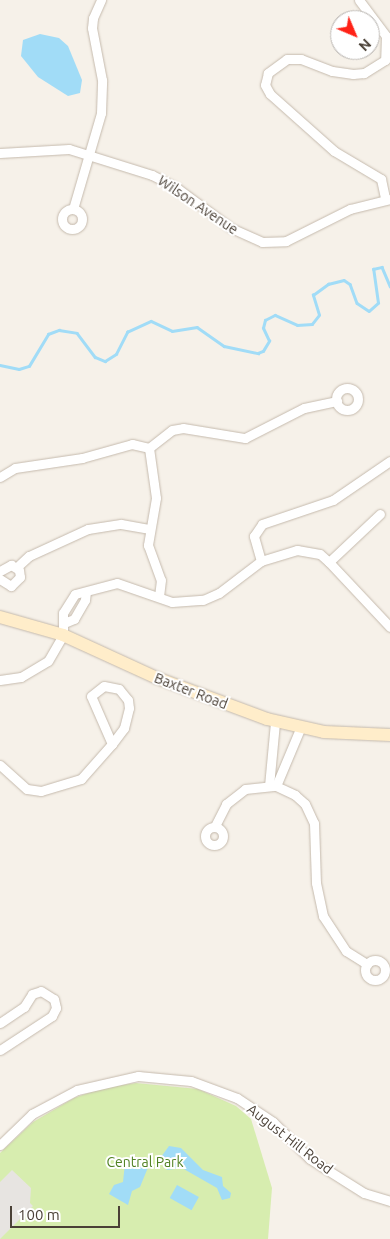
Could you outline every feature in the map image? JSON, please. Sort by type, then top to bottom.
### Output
[{"type":"main road","name":"Baxter Road","points":[[0,617],[63,629],[157,678],[275,722],[300,729],[356,736],[390,735]]},
{"type":"street","points":[[74,209],[102,98],[92,28],[93,18],[101,0]]},
{"type":"street","points":[[359,0],[386,36],[385,60],[364,74],[352,74],[332,71],[301,59],[287,60],[268,73],[266,85],[270,94],[334,151],[381,178],[388,199]]},
{"type":"street","name":"Wilson Avenue","points":[[0,153],[69,149],[89,153],[166,182],[230,228],[262,242],[286,240],[350,209],[388,199]]},
{"type":"street","points":[[149,448],[172,430],[183,428],[245,438],[304,408],[337,401]]},
{"type":"street","points":[[0,477],[15,468],[82,458],[132,444],[149,448]]},
{"type":"street","points":[[149,448],[156,498],[149,529],[148,544],[161,580],[159,597]]},
{"type":"street","points":[[261,561],[254,536],[262,524],[333,500],[390,461]]},
{"type":"street","points":[[329,562],[380,514]]},
{"type":"street","points":[[17,568],[28,556],[88,529],[121,524],[149,529]]},
{"type":"street","points":[[0,680],[20,677],[43,667],[63,629],[74,619],[86,600],[86,592],[117,583],[159,597],[186,603],[203,600],[219,593],[261,561],[297,550],[320,554],[390,627]]},
{"type":"street","points":[[0,571],[8,565],[17,568],[20,573],[17,583],[8,586],[0,579]]},
{"type":"street","points":[[0,765],[28,789],[41,792],[80,779],[112,744],[124,728],[129,708],[128,700],[119,689],[104,686],[91,696],[112,744]]},
{"type":"street","points":[[272,786],[275,722]]},
{"type":"street","points":[[272,786],[300,729]]},
{"type":"street","points":[[215,826],[218,816],[235,796],[251,787],[272,786],[295,795],[311,813],[318,901],[323,916],[346,951],[367,964]]},
{"type":"street","points":[[0,1023],[24,1007],[32,994],[41,991],[54,999],[56,1008],[52,1016],[0,1050]]},
{"type":"street","name":"August Hill Road","points":[[0,1145],[45,1106],[77,1090],[107,1081],[138,1076],[165,1077],[191,1081],[216,1090],[256,1110],[310,1159],[364,1192],[390,1201]]},
{"type":"green space","name":"Central Park","points":[[136,1083],[198,1089],[236,1106],[251,1119],[272,1188],[268,1239],[0,1239],[0,1153],[33,1122],[74,1098],[102,1088]]},
{"type":"shaded area","points":[[12,1170],[31,1188],[30,1203],[33,1206],[0,1239],[0,1182]]},
{"type":"water","points":[[40,34],[59,38],[68,46],[82,80],[80,93],[68,96],[38,77],[21,56],[23,40]]},
{"type":"water","points":[[169,1146],[181,1148],[203,1170],[222,1177],[223,1186],[231,1193],[230,1198],[222,1200],[217,1188],[182,1168],[167,1170],[161,1157]]},
{"type":"water","points":[[145,1160],[149,1165],[140,1187],[132,1191],[128,1205],[109,1194],[114,1185],[123,1182],[125,1163],[131,1162],[138,1170],[138,1163]]},
{"type":"water","points":[[177,1185],[199,1197],[192,1210],[170,1198]]},
{"type":"waterway","points":[[0,365],[19,369],[29,366],[48,334],[59,330],[77,333],[95,357],[105,361],[116,354],[127,332],[151,321],[172,331],[197,327],[224,346],[258,353],[263,351],[269,341],[263,328],[265,320],[275,315],[297,325],[312,324],[319,315],[313,295],[328,284],[344,280],[350,284],[357,303],[369,311],[378,303],[373,269],[382,267],[390,286]]}]
